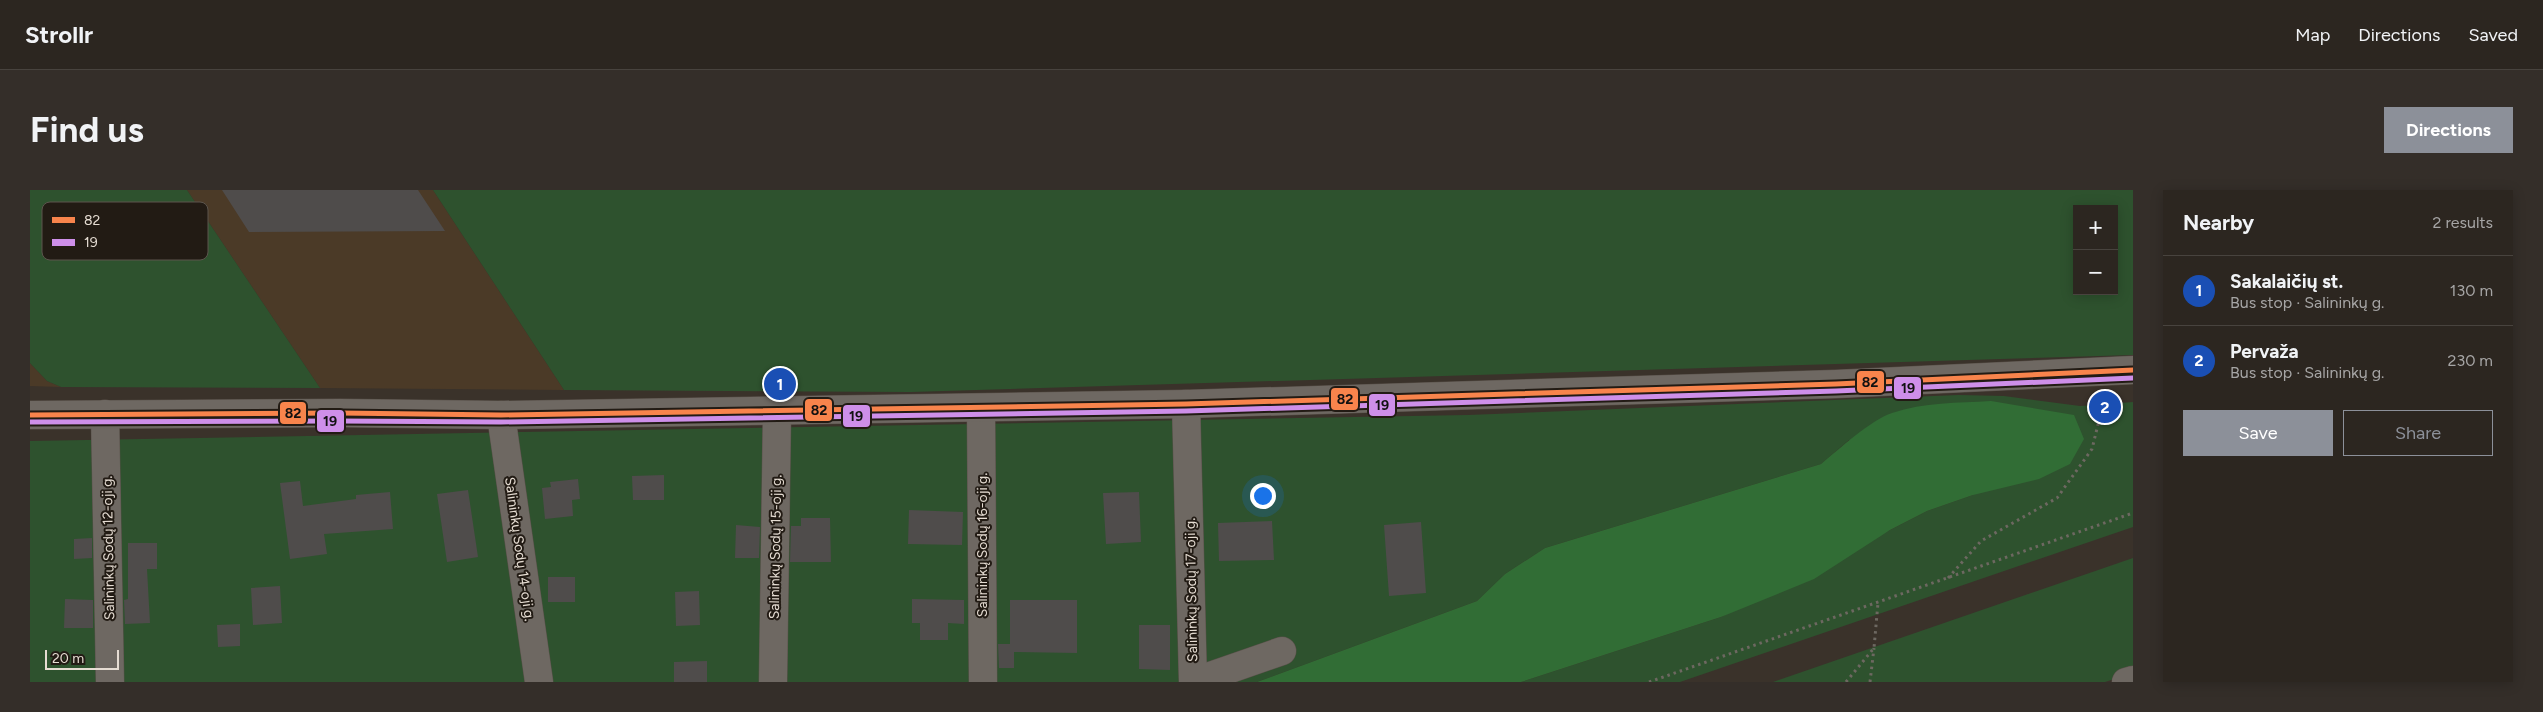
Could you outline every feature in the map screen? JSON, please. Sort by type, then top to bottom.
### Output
[{"type":"main road","points":[[30,415],[340,413],[500,415],[981,409],[1826,384],[2122,371]]},
{"type":"main road","name":"Salininkų Sodų 17-oji g.","points":[[1186,404],[1193,682],[1282,651]]},
{"type":"main road","name":"Salininkų Sodų 16-oji g.","points":[[981,409],[983,682]]},
{"type":"main road","name":"Salininkų Sodų 15-oji g.","points":[[773,682],[777,412]]},
{"type":"main road","name":"Salininkų Sodų 12-oji g.","points":[[105,414],[110,682]]},
{"type":"main road","name":"Salininkų Sodų 14-oji g.","points":[[500,415],[539,682]]},
{"type":"main road","points":[[2126,682],[2133,680]]},
{"type":"path","points":[[1947,579],[1981,541],[2057,498],[2092,449],[2122,371]]},
{"type":"path","points":[[1648,682],[2133,513]]},
{"type":"path","points":[[1870,682],[1878,603]]},
{"type":"path","points":[[1846,682],[1874,648]]},
{"type":"shaded area","points":[[187,190],[433,190],[564,390],[320,388],[208,221],[208,202],[195,202]]},
{"type":"shaded area","points":[[30,363],[47,381],[61,387],[30,386]]},
{"type":"green space","points":[[30,190],[187,190],[195,202],[42,202],[42,260],[208,260],[208,221],[320,388],[61,387],[47,381],[30,363]]},
{"type":"green space","points":[[433,190],[2133,190],[2133,355],[911,392],[564,390]]},
{"type":"green space","points":[[1959,395],[2004,396],[2080,406],[2133,402],[2133,527],[1680,682],[1521,682],[1721,617],[1927,511],[1973,495],[1849,440],[1821,464],[1545,548],[1505,574],[1477,601],[1257,682],[30,682],[30,441],[1468,415]]},
{"type":"green space","points":[[1991,401],[2074,415],[2084,439],[2070,464],[2039,479],[1973,495],[1927,511],[1890,530],[1814,579],[1721,617],[1521,682],[1257,682],[1477,601],[1505,574],[1545,548],[1821,464],[1865,428],[1892,413],[1929,405]]},
{"type":"green space","points":[[2133,558],[2133,673],[2105,682],[1773,682]]},
{"type":"building","points":[[222,190],[418,190],[445,231],[249,232]]},
{"type":"building","points":[[664,475],[664,500],[633,500],[632,476]]},
{"type":"building","points":[[578,479],[580,499],[572,500],[573,516],[545,519],[542,488],[551,487],[550,482]]},
{"type":"building","points":[[300,481],[303,506],[356,499],[356,495],[390,492],[393,529],[324,534],[327,554],[290,559],[280,483]]},
{"type":"building","points":[[468,490],[478,557],[447,562],[437,494]]},
{"type":"building","points":[[1139,492],[1141,542],[1106,544],[1103,493]]},
{"type":"building","points":[[909,510],[963,512],[962,545],[908,544]]},
{"type":"building","points":[[801,518],[830,518],[831,562],[790,562],[791,526],[801,526]]},
{"type":"building","points":[[1272,521],[1274,560],[1219,561],[1218,523]]},
{"type":"building","points":[[1421,522],[1426,593],[1389,596],[1384,525]]},
{"type":"building","points":[[736,525],[760,527],[759,558],[735,558]]},
{"type":"building","points":[[92,538],[92,558],[74,559],[74,539]]},
{"type":"building","points":[[128,543],[157,543],[157,569],[147,569],[150,623],[125,624],[124,600],[128,599]]},
{"type":"building","points":[[548,577],[575,577],[575,602],[548,602]]},
{"type":"building","points":[[280,586],[282,623],[253,625],[251,588]]},
{"type":"building","points":[[699,591],[700,625],[676,626],[675,592]]},
{"type":"building","points":[[65,599],[93,600],[93,628],[64,628]]},
{"type":"building","points":[[912,599],[964,600],[964,624],[948,623],[948,640],[920,640],[920,623],[912,623]]},
{"type":"building","points":[[1010,600],[1077,600],[1077,653],[1014,652],[1014,668],[999,668],[998,644],[1010,644]]},
{"type":"building","points":[[240,624],[240,646],[218,647],[217,625]]},
{"type":"building","points":[[1139,625],[1170,625],[1170,670],[1139,669]]},
{"type":"building","points":[[707,661],[707,682],[674,682],[674,662]]},
{"type":"transit line","name":"82","points":[[30,415],[340,413],[501,415],[1186,404],[1836,384],[2133,370]]},
{"type":"transit line","name":"19","points":[[30,422],[501,422],[1186,411],[1836,391],[2133,378]]},
{"type":"place","name":"Sakalaičių st.","points":[[780,384]]},
{"type":"place","name":"Pervaža","points":[[2105,407]]}]
